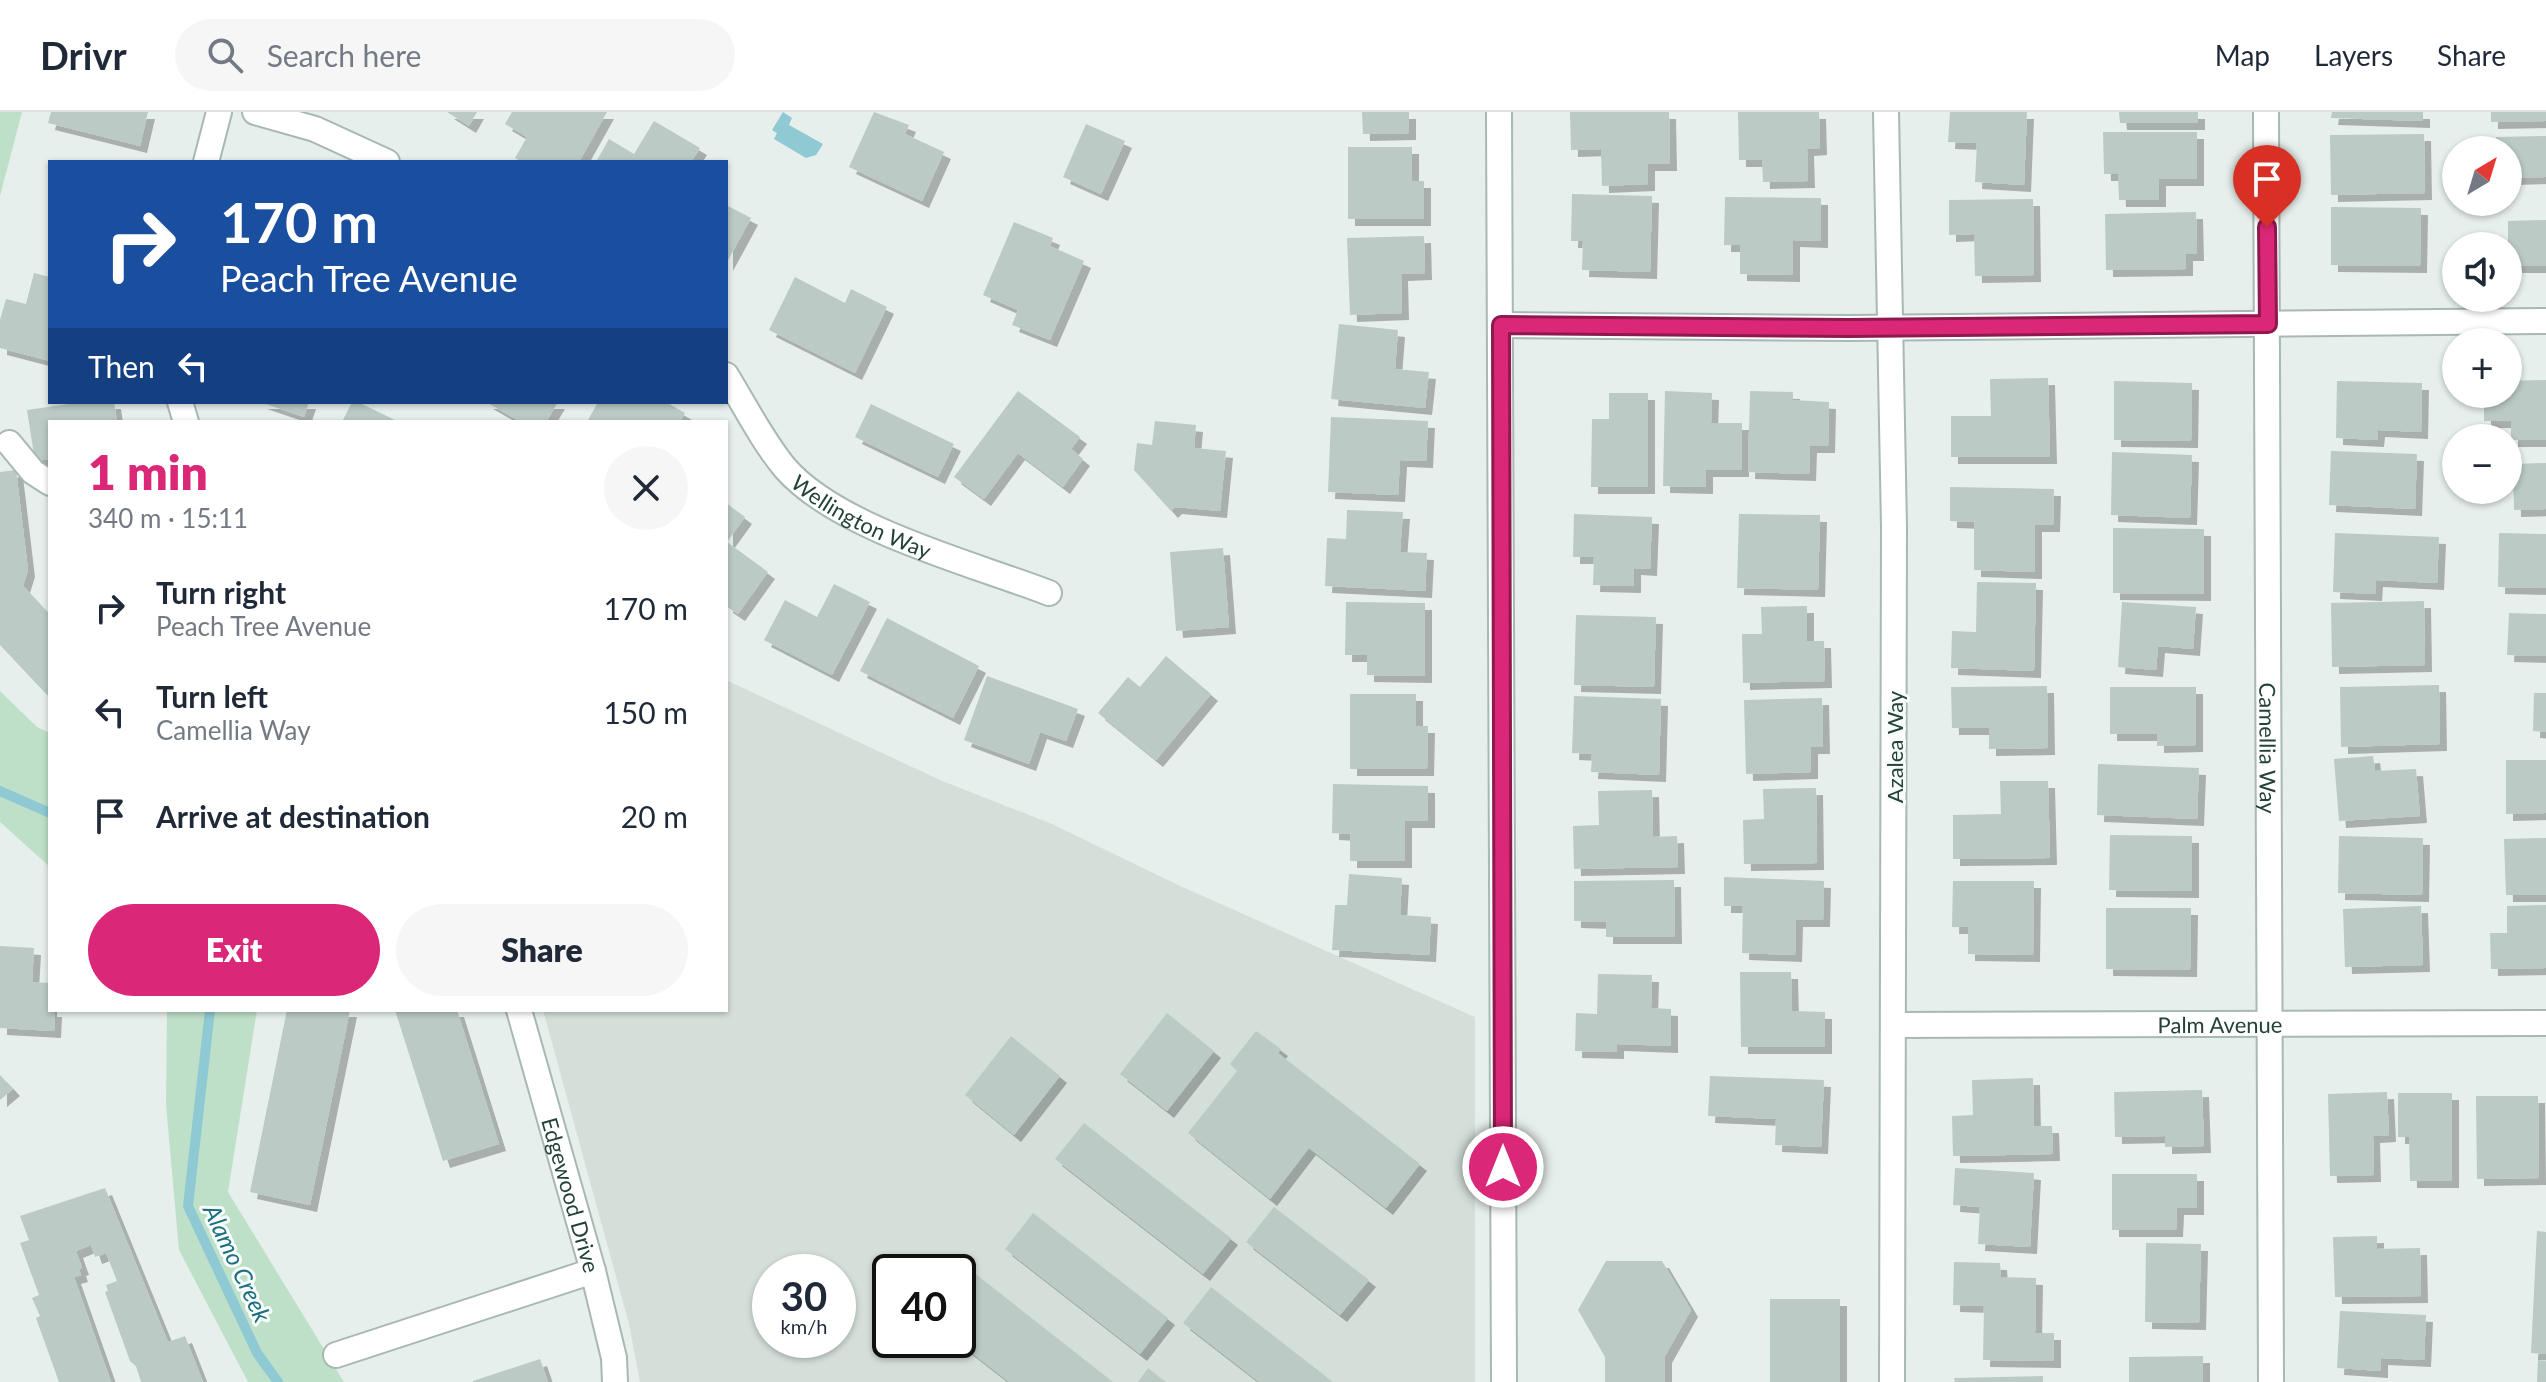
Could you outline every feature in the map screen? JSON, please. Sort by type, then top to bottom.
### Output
[{"type":"street","points":[[207,160],[219,112]]},
{"type":"street","points":[[255,112],[315,129],[383,160]]},
{"type":"street","points":[[1499,112],[1504,1382]]},
{"type":"street","name":"Azalea Way","points":[[1886,112],[1894,527],[1892,1382]]},
{"type":"street","name":"Camellia Way","points":[[2266,112],[2271,1382]]},
{"type":"street","points":[[1501,325],[1888,326],[2546,321]]},
{"type":"street","name":"Wellington Way","points":[[728,378],[786,469],[819,498],[869,525],[1049,593]]},
{"type":"street","points":[[9,443],[33,472],[48,482]]},
{"type":"street","name":"Edgewood Drive","points":[[520,1012],[593,1271],[614,1358],[615,1382]]},
{"type":"street","name":"Palm Avenue","points":[[1894,1025],[2546,1023]]},
{"type":"street","points":[[336,1355],[593,1271]]},
{"type":"shaded area","points":[[728,681],[940,780],[1052,824],[1178,885],[1475,1017],[1475,1382],[640,1382],[629,1324],[544,1012],[728,1012]]},
{"type":"green space","points":[[0,112],[22,112],[0,196]]},
{"type":"green space","points":[[0,691],[37,727],[48,732],[48,865],[0,822]]},
{"type":"green space","points":[[167,1012],[257,1012],[228,1192],[344,1382],[248,1382],[179,1250],[166,1105]]},
{"type":"water","points":[[783,112],[792,118],[789,125],[823,144],[816,155],[806,158],[774,139],[777,133],[772,130]]},
{"type":"building","points":[[51,112],[148,112],[140,146],[48,123]]},
{"type":"building","points":[[447,112],[477,112],[469,126]]},
{"type":"building","points":[[512,112],[607,112],[580,160],[518,160],[515,158],[527,137],[505,124]]},
{"type":"building","points":[[874,112],[909,125],[905,134],[944,152],[922,201],[849,167]]},
{"type":"building","points":[[1362,112],[1409,112],[1409,133],[1363,134]]},
{"type":"building","points":[[1570,112],[1669,112],[1670,164],[1648,164],[1648,184],[1602,186],[1601,149],[1571,150]]},
{"type":"building","points":[[1738,112],[1819,112],[1820,148],[1807,149],[1808,181],[1763,182],[1762,160],[1739,160]]},
{"type":"building","points":[[1950,112],[2027,112],[2024,185],[1975,182],[1977,143],[1948,142]]},
{"type":"building","points":[[2119,112],[2198,112],[2198,123],[2120,123]]},
{"type":"building","points":[[2332,112],[2423,112],[2423,121],[2331,118]]},
{"type":"building","points":[[2491,112],[2546,112],[2546,121],[2491,122]]},
{"type":"building","points":[[654,121],[700,148],[692,160],[597,160],[609,139],[634,154]]},
{"type":"building","points":[[1086,124],[1125,141],[1101,194],[1063,177]]},
{"type":"building","points":[[2103,132],[2197,132],[2197,179],[2159,179],[2159,200],[2119,200],[2118,174],[2104,174]]},
{"type":"building","points":[[2424,134],[2425,193],[2331,195],[2330,135]]},
{"type":"building","points":[[2522,136],[2546,136],[2546,177],[2522,178]]},
{"type":"building","points":[[1348,147],[1412,147],[1412,181],[1424,181],[1424,219],[1348,219]]},
{"type":"building","points":[[1572,194],[1652,196],[1650,272],[1582,270],[1583,241],[1571,241]]},
{"type":"building","points":[[1725,197],[1821,198],[1821,241],[1793,240],[1793,275],[1740,274],[1740,245],[1724,245]]},
{"type":"building","points":[[2033,199],[2034,275],[1975,276],[1974,234],[1949,235],[1949,200]]},
{"type":"building","points":[[728,206],[751,218],[728,260]]},
{"type":"building","points":[[2331,207],[2421,208],[2420,266],[2331,265]]},
{"type":"building","points":[[2196,212],[2197,254],[2186,254],[2186,269],[2106,270],[2105,214]]},
{"type":"building","points":[[2546,220],[2546,266],[2522,266],[2522,232],[2508,232],[2508,221]]},
{"type":"building","points":[[1014,222],[1053,238],[1050,246],[1084,261],[1050,340],[1012,325],[1018,310],[983,295]]},
{"type":"building","points":[[1424,236],[1425,273],[1401,274],[1402,313],[1350,315],[1347,238]]},
{"type":"building","points":[[34,273],[48,276],[48,360],[0,348],[0,320],[6,299],[26,304]]},
{"type":"building","points":[[795,277],[845,303],[851,289],[887,307],[855,373],[769,330]]},
{"type":"building","points":[[1339,324],[1398,330],[1395,369],[1429,372],[1425,408],[1331,399]]},
{"type":"building","points":[[2048,378],[2050,457],[1951,457],[1951,416],[1991,416],[1990,379]]},
{"type":"building","points":[[2546,380],[2546,440],[2522,440],[2522,424],[2484,421],[2484,408],[2522,408],[2522,381]]},
{"type":"building","points":[[2114,381],[2192,383],[2191,441],[2114,440]]},
{"type":"building","points":[[2337,381],[2422,383],[2421,432],[2378,430],[2377,440],[2336,438]]},
{"type":"building","points":[[1018,391],[1080,437],[1071,449],[1083,459],[1063,487],[1018,453],[984,499],[954,477]]},
{"type":"building","points":[[1665,391],[1712,393],[1711,423],[1742,423],[1742,470],[1706,470],[1706,487],[1663,486]]},
{"type":"building","points":[[1750,391],[1793,392],[1793,400],[1829,402],[1828,446],[1810,446],[1809,474],[1748,472]]},
{"type":"building","points":[[1609,393],[1648,393],[1648,487],[1591,487],[1592,419],[1609,419]]},
{"type":"building","points":[[69,404],[114,404],[117,420],[48,420],[48,459],[35,461],[27,410]]},
{"type":"building","points":[[266,404],[308,404],[304,417]]},
{"type":"building","points":[[351,404],[362,404],[395,420],[343,420]]},
{"type":"building","points":[[490,404],[557,404],[547,420],[518,420]]},
{"type":"building","points":[[597,404],[669,404],[685,413],[681,420],[588,420]]},
{"type":"building","points":[[871,404],[954,444],[938,477],[855,437]]},
{"type":"building","points":[[1331,417],[1428,421],[1426,461],[1400,460],[1398,495],[1328,492]]},
{"type":"building","points":[[1155,421],[1196,425],[1194,448],[1226,451],[1220,511],[1175,507],[1171,511],[1134,470],[1137,443],[1152,445]]},
{"type":"building","points":[[2331,451],[2417,454],[2415,509],[2329,505]]},
{"type":"building","points":[[2112,452],[2192,455],[2190,518],[2111,515]]},
{"type":"building","points":[[2546,463],[2546,509],[2514,510],[2514,504],[2522,504],[2522,464]]},
{"type":"building","points":[[16,470],[28,570],[23,586],[48,613],[48,696],[0,645],[0,472]]},
{"type":"building","points":[[1950,487],[2054,489],[2053,525],[2035,525],[2035,572],[1974,570],[1974,522],[1950,521]]},
{"type":"building","points":[[728,504],[745,517],[728,541]]},
{"type":"building","points":[[1347,510],[1403,512],[1400,552],[1427,553],[1425,591],[1325,586],[1327,538],[1346,539]]},
{"type":"building","points":[[1574,514],[1652,517],[1650,569],[1634,568],[1634,586],[1593,585],[1594,557],[1573,557]]},
{"type":"building","points":[[1739,514],[1820,515],[1818,590],[1737,588]]},
{"type":"building","points":[[2113,528],[2204,529],[2204,594],[2113,593]]},
{"type":"building","points":[[2335,533],[2439,537],[2437,583],[2376,580],[2375,594],[2333,592]]},
{"type":"building","points":[[2499,533],[2546,534],[2546,588],[2498,587]]},
{"type":"building","points":[[728,543],[768,572],[738,614],[728,607]]},
{"type":"building","points":[[1223,548],[1229,627],[1176,631],[1170,552]]},
{"type":"building","points":[[1977,582],[2036,583],[2034,671],[1951,668],[1952,631],[1976,632]]},
{"type":"building","points":[[834,584],[870,602],[832,675],[764,640],[785,600],[817,617]]},
{"type":"building","points":[[2424,601],[2425,665],[2332,667],[2331,603]]},
{"type":"building","points":[[1346,602],[1425,603],[1425,676],[1367,675],[1367,655],[1345,655]]},
{"type":"building","points":[[2122,602],[2196,607],[2193,649],[2158,646],[2156,670],[2118,667]]},
{"type":"building","points":[[1807,606],[1807,641],[1824,641],[1825,681],[1743,683],[1742,634],[1762,634],[1761,607]]},
{"type":"building","points":[[2509,613],[2546,614],[2546,656],[2507,655]]},
{"type":"building","points":[[1576,615],[1656,617],[1654,687],[1574,685]]},
{"type":"building","points":[[887,618],[979,666],[953,718],[860,671]]},
{"type":"building","points":[[1166,656],[1211,694],[1156,760],[1098,713],[1128,677],[1140,687]]},
{"type":"building","points":[[987,676],[1078,709],[1066,741],[1040,732],[1029,764],[964,740]]},
{"type":"building","points":[[2439,685],[2440,744],[2341,747],[2340,687]]},
{"type":"building","points":[[2047,686],[2048,748],[1989,749],[1989,728],[1952,728],[1951,687]]},
{"type":"building","points":[[2110,687],[2196,687],[2196,745],[2157,746],[2157,734],[2110,734]]},
{"type":"building","points":[[2534,693],[2546,693],[2546,732],[2533,731]]},
{"type":"building","points":[[1350,694],[1416,694],[1416,726],[1428,726],[1427,769],[1350,769]]},
{"type":"building","points":[[1574,696],[1661,699],[1659,775],[1591,772],[1592,754],[1572,753]]},
{"type":"building","points":[[1822,698],[1823,747],[1811,747],[1811,772],[1746,774],[1744,700]]},
{"type":"building","points":[[2373,756],[2375,771],[2416,769],[2420,816],[2339,821],[2334,759]]},
{"type":"building","points":[[2506,760],[2546,760],[2546,813],[2506,814]]},
{"type":"building","points":[[2098,764],[2199,768],[2197,819],[2097,815]]},
{"type":"building","points":[[2000,781],[2048,781],[2050,858],[1953,859],[1953,815],[2001,814]]},
{"type":"building","points":[[1333,784],[1428,786],[1428,821],[1405,821],[1405,861],[1350,861],[1350,834],[1332,833]]},
{"type":"building","points":[[1816,788],[1817,863],[1744,864],[1743,820],[1764,819],[1763,789]]},
{"type":"building","points":[[1652,790],[1653,837],[1677,836],[1678,867],[1574,869],[1573,826],[1599,825],[1598,791]]},
{"type":"building","points":[[2110,835],[2192,836],[2192,891],[2109,890]]},
{"type":"building","points":[[2339,836],[2423,838],[2422,895],[2338,893]]},
{"type":"building","points":[[2546,838],[2546,895],[2506,895],[2504,839]]},
{"type":"building","points":[[1349,874],[1402,878],[1400,915],[1431,917],[1429,955],[1332,950],[1335,905],[1347,905]]},
{"type":"building","points":[[1724,877],[1824,881],[1823,920],[1796,920],[1795,955],[1742,953],[1743,906],[1724,906]]},
{"type":"building","points":[[1674,880],[1675,937],[1606,937],[1606,922],[1574,921],[1574,881]]},
{"type":"building","points":[[1953,881],[2034,881],[2033,955],[1968,954],[1968,927],[1952,927]]},
{"type":"building","points":[[2546,905],[2546,968],[2491,969],[2490,933],[2507,933],[2507,906]]},
{"type":"building","points":[[2421,906],[2423,965],[2345,967],[2343,909]]},
{"type":"building","points":[[2106,908],[2191,908],[2190,970],[2106,969]]},
{"type":"building","points":[[0,946],[34,948],[32,982],[48,983],[48,1012],[55,1012],[54,1031],[0,1028]]},
{"type":"building","points":[[1740,972],[1791,972],[1792,1011],[1825,1012],[1825,1047],[1741,1047]]},
{"type":"building","points":[[1598,974],[1652,975],[1651,1008],[1671,1009],[1671,1046],[1617,1044],[1617,1052],[1575,1051],[1576,1013],[1597,1014]]},
{"type":"building","points":[[287,1012],[350,1012],[310,1205],[250,1192]]},
{"type":"building","points":[[396,1012],[458,1012],[499,1144],[443,1161]]},
{"type":"building","points":[[1167,1013],[1214,1051],[1167,1111],[1120,1074]]},
{"type":"building","points":[[1256,1031],[1281,1049],[1278,1053],[1420,1164],[1386,1208],[1309,1148],[1270,1199],[1188,1133],[1237,1071],[1230,1064]]},
{"type":"building","points":[[1011,1036],[1060,1076],[1014,1135],[965,1095]]},
{"type":"building","points":[[0,1075],[13,1089],[0,1100]]},
{"type":"building","points":[[1710,1076],[1824,1080],[1821,1147],[1775,1145],[1776,1119],[1708,1116]]},
{"type":"building","points":[[2033,1078],[2034,1126],[2052,1126],[2053,1154],[1953,1156],[1952,1116],[1973,1115],[1972,1080]]},
{"type":"building","points":[[2202,1090],[2204,1146],[2165,1147],[2165,1136],[2115,1137],[2114,1092]]},
{"type":"building","points":[[2387,1092],[2389,1135],[2373,1136],[2374,1175],[2330,1176],[2328,1094]]},
{"type":"building","points":[[2398,1093],[2452,1093],[2452,1181],[2410,1181],[2409,1137],[2398,1137]]},
{"type":"building","points":[[2476,1096],[2538,1096],[2539,1178],[2477,1179]]},
{"type":"building","points":[[1084,1123],[1231,1238],[1203,1274],[1055,1159]]},
{"type":"building","points":[[1955,1168],[2034,1173],[2030,1247],[1978,1244],[1980,1207],[1953,1205]]},
{"type":"building","points":[[2112,1174],[2197,1174],[2197,1208],[2177,1208],[2176,1230],[2112,1230]]},
{"type":"building","points":[[105,1188],[168,1342],[185,1336],[203,1382],[141,1382],[136,1366],[130,1361],[105,1292],[108,1291],[106,1285],[117,1281],[106,1253],[95,1257],[91,1245],[76,1251],[82,1268],[79,1269],[81,1275],[74,1277],[111,1382],[59,1382],[36,1318],[40,1316],[32,1298],[39,1295],[20,1243],[29,1240],[20,1216]]},
{"type":"building","points":[[1274,1207],[1369,1280],[1340,1315],[1246,1242]]},
{"type":"building","points":[[1033,1213],[1168,1318],[1140,1354],[1005,1249]]},
{"type":"building","points":[[2537,1231],[2546,1232],[2546,1354],[2531,1353]]},
{"type":"building","points":[[2377,1236],[2377,1249],[2420,1248],[2421,1296],[2335,1297],[2333,1237]]},
{"type":"building","points":[[2146,1243],[2201,1244],[2199,1323],[2145,1322]]},
{"type":"building","points":[[1606,1261],[1662,1261],[1691,1310],[1665,1356],[1665,1382],[1605,1382],[1605,1357],[1578,1310]]},
{"type":"building","points":[[1954,1262],[2000,1263],[2001,1277],[2036,1278],[2035,1333],[2054,1333],[2054,1361],[1983,1360],[1984,1306],[1953,1305]]},
{"type":"building","points":[[976,1274],[1113,1382],[1009,1382],[976,1356]]},
{"type":"building","points":[[1211,1287],[1333,1382],[1259,1382],[1183,1323]]},
{"type":"building","points":[[1770,1299],[1840,1299],[1840,1382],[1770,1382]]},
{"type":"building","points":[[2340,1311],[2426,1315],[2424,1360],[2381,1358],[2381,1371],[2337,1368]]},
{"type":"building","points":[[2203,1356],[2203,1382],[2129,1382],[2129,1357]]},
{"type":"building","points":[[540,1359],[548,1382],[473,1382],[473,1381]]},
{"type":"building","points":[[2538,1360],[2546,1361],[2546,1382],[2537,1382]]},
{"type":"building","points":[[1148,1368],[1166,1382],[1138,1382]]},
{"type":"building","points":[[2043,1376],[2043,1382],[1955,1382],[1954,1378]]},
{"type":"waterway","name":"Alamo Creek","points":[[0,791],[48,812]]},
{"type":"waterway","name":"Alamo Creek","points":[[210,1012],[188,1206],[257,1353],[278,1382]]},
{"type":"route","points":[[1503,1167],[1501,325],[1849,328],[2268,324],[2267,227]]}]
